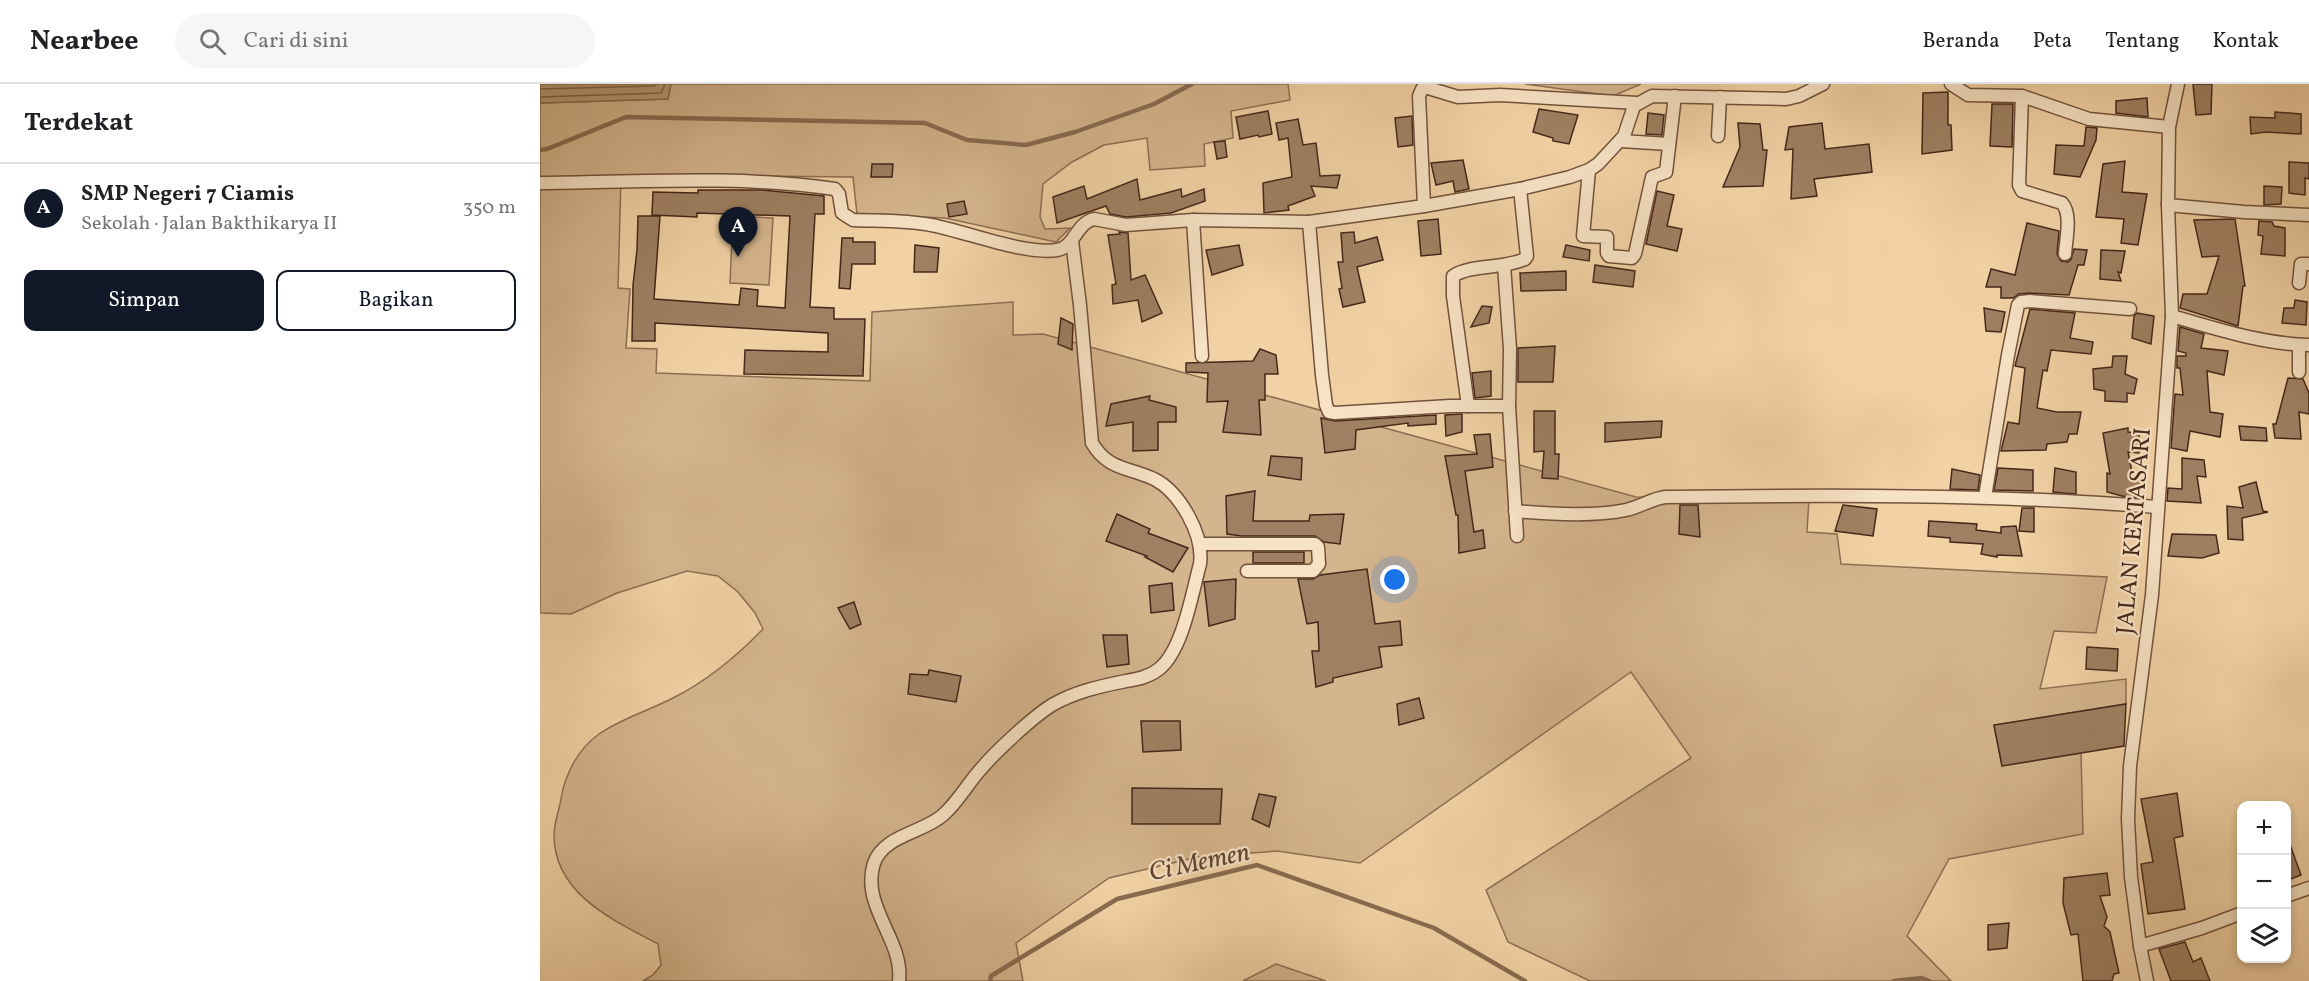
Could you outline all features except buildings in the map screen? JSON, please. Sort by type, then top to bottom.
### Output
[{"type":"street","points":[[540,183],[741,180],[806,185],[837,190],[842,213],[853,220],[930,224],[1018,247],[1062,249],[1072,241],[1083,225],[1094,219],[1126,225],[1194,220],[1309,222],[1424,206],[1520,189],[1589,171],[1621,141],[1627,130],[1632,109],[1637,103],[1652,96],[1786,99],[1800,96],[1823,84]]},
{"type":"street","points":[[1951,84],[1968,95],[2022,96],[2089,119],[2169,127]]},
{"type":"street","name":"JALAN KERTASARI","points":[[2147,981],[2140,946],[2129,852],[2129,798],[2136,709],[2152,595],[2172,316],[2168,205],[2169,127],[2178,84]]},
{"type":"street","points":[[1424,206],[1419,96],[1425,87],[1458,97],[1500,95],[1637,103]]},
{"type":"street","points":[[1589,171],[1583,235],[1607,237],[1606,253],[1609,256],[1631,258],[1635,254],[1652,176],[1665,173],[1675,96]]},
{"type":"street","points":[[2022,96],[2019,185],[2022,191],[2062,202],[2065,206],[2067,213],[2065,254]]},
{"type":"street","points":[[1718,136],[1720,97]]},
{"type":"street","points":[[1621,141],[1669,144]]},
{"type":"street","points":[[1468,406],[1453,276],[1461,272],[1522,261],[1527,256],[1520,189]]},
{"type":"street","points":[[2168,205],[2309,215]]},
{"type":"street","points":[[1194,220],[1203,356]]},
{"type":"street","points":[[1309,222],[1322,375],[1328,411],[1335,413],[1509,406]]},
{"type":"street","points":[[899,981],[900,968],[896,951],[875,903],[871,882],[874,862],[895,840],[927,827],[944,815],[982,767],[1052,705],[1095,688],[1149,675],[1160,668],[1174,649],[1200,564],[1200,544],[1191,522],[1179,502],[1164,485],[1153,478],[1117,466],[1104,459],[1092,443],[1072,241]]},
{"type":"street","points":[[2299,283],[2301,264],[2309,264]]},
{"type":"street","points":[[1504,265],[1510,349],[1509,406],[1517,536]]},
{"type":"street","points":[[1985,497],[2008,355],[2019,304],[2030,301],[2130,309]]},
{"type":"street","points":[[2172,316],[2235,334],[2304,345],[2299,372]]},
{"type":"street","points":[[1515,511],[1542,514],[1614,512],[1632,509],[1656,498],[1665,497],[1846,495],[2061,499],[2157,507]]},
{"type":"street","points":[[1200,544],[1315,544],[1318,547],[1319,564],[1313,571],[1247,571]]},
{"type":"street","points":[[2291,894],[2309,888]]},
{"type":"street","points":[[2140,946],[2202,928],[2237,915]]},
{"type":"shaded area","points":[[671,84],[1288,84],[1290,100],[1231,111],[1233,138],[1204,144],[1205,166],[1150,170],[1147,138],[1104,145],[1072,162],[1043,184],[1040,217],[1045,229],[1070,228],[1056,242],[945,218],[857,214],[853,177],[681,175],[621,177],[618,288],[630,289],[626,348],[657,349],[656,373],[870,381],[872,312],[1013,302],[1013,335],[1043,334],[1636,497],[1809,498],[1807,532],[1837,534],[1841,564],[2107,577],[2096,633],[2054,631],[2040,689],[2126,679],[2126,704],[1994,725],[2002,766],[2081,753],[2083,834],[1949,859],[1907,936],[1951,981],[1590,981],[1508,942],[1486,890],[1691,758],[1631,672],[1360,863],[1277,851],[1198,857],[1109,878],[1016,943],[1023,981],[643,981],[653,975],[661,965],[658,944],[605,915],[589,903],[564,874],[557,856],[554,830],[566,780],[579,755],[599,734],[698,684],[743,649],[763,629],[755,613],[738,592],[718,576],[687,571],[617,593],[571,614],[540,613],[540,103],[668,99]]},
{"type":"shaded area","points":[[1525,84],[1641,84],[1613,96]]},
{"type":"shaded area","points":[[733,216],[773,218],[769,285],[730,283]]},
{"type":"shaded area","points":[[1276,964],[1326,981],[1243,981]]},
{"type":"water","points":[[540,84],[671,84],[668,99],[540,103]]},
{"type":"waterway","points":[[540,150],[626,117],[925,123],[967,140],[1026,145],[1075,132],[1154,104],[1192,84]]},
{"type":"waterway","name":"Ci Memen","points":[[990,981],[991,976],[1117,899],[1257,865],[1434,928],[1525,981]]},
{"type":"waterway","name":"Ci Memen","points":[[1894,981],[1922,978],[1929,981]]},
{"type":"place","name":"SMP Negeri 7 Ciamis","points":[[738,257]]}]
